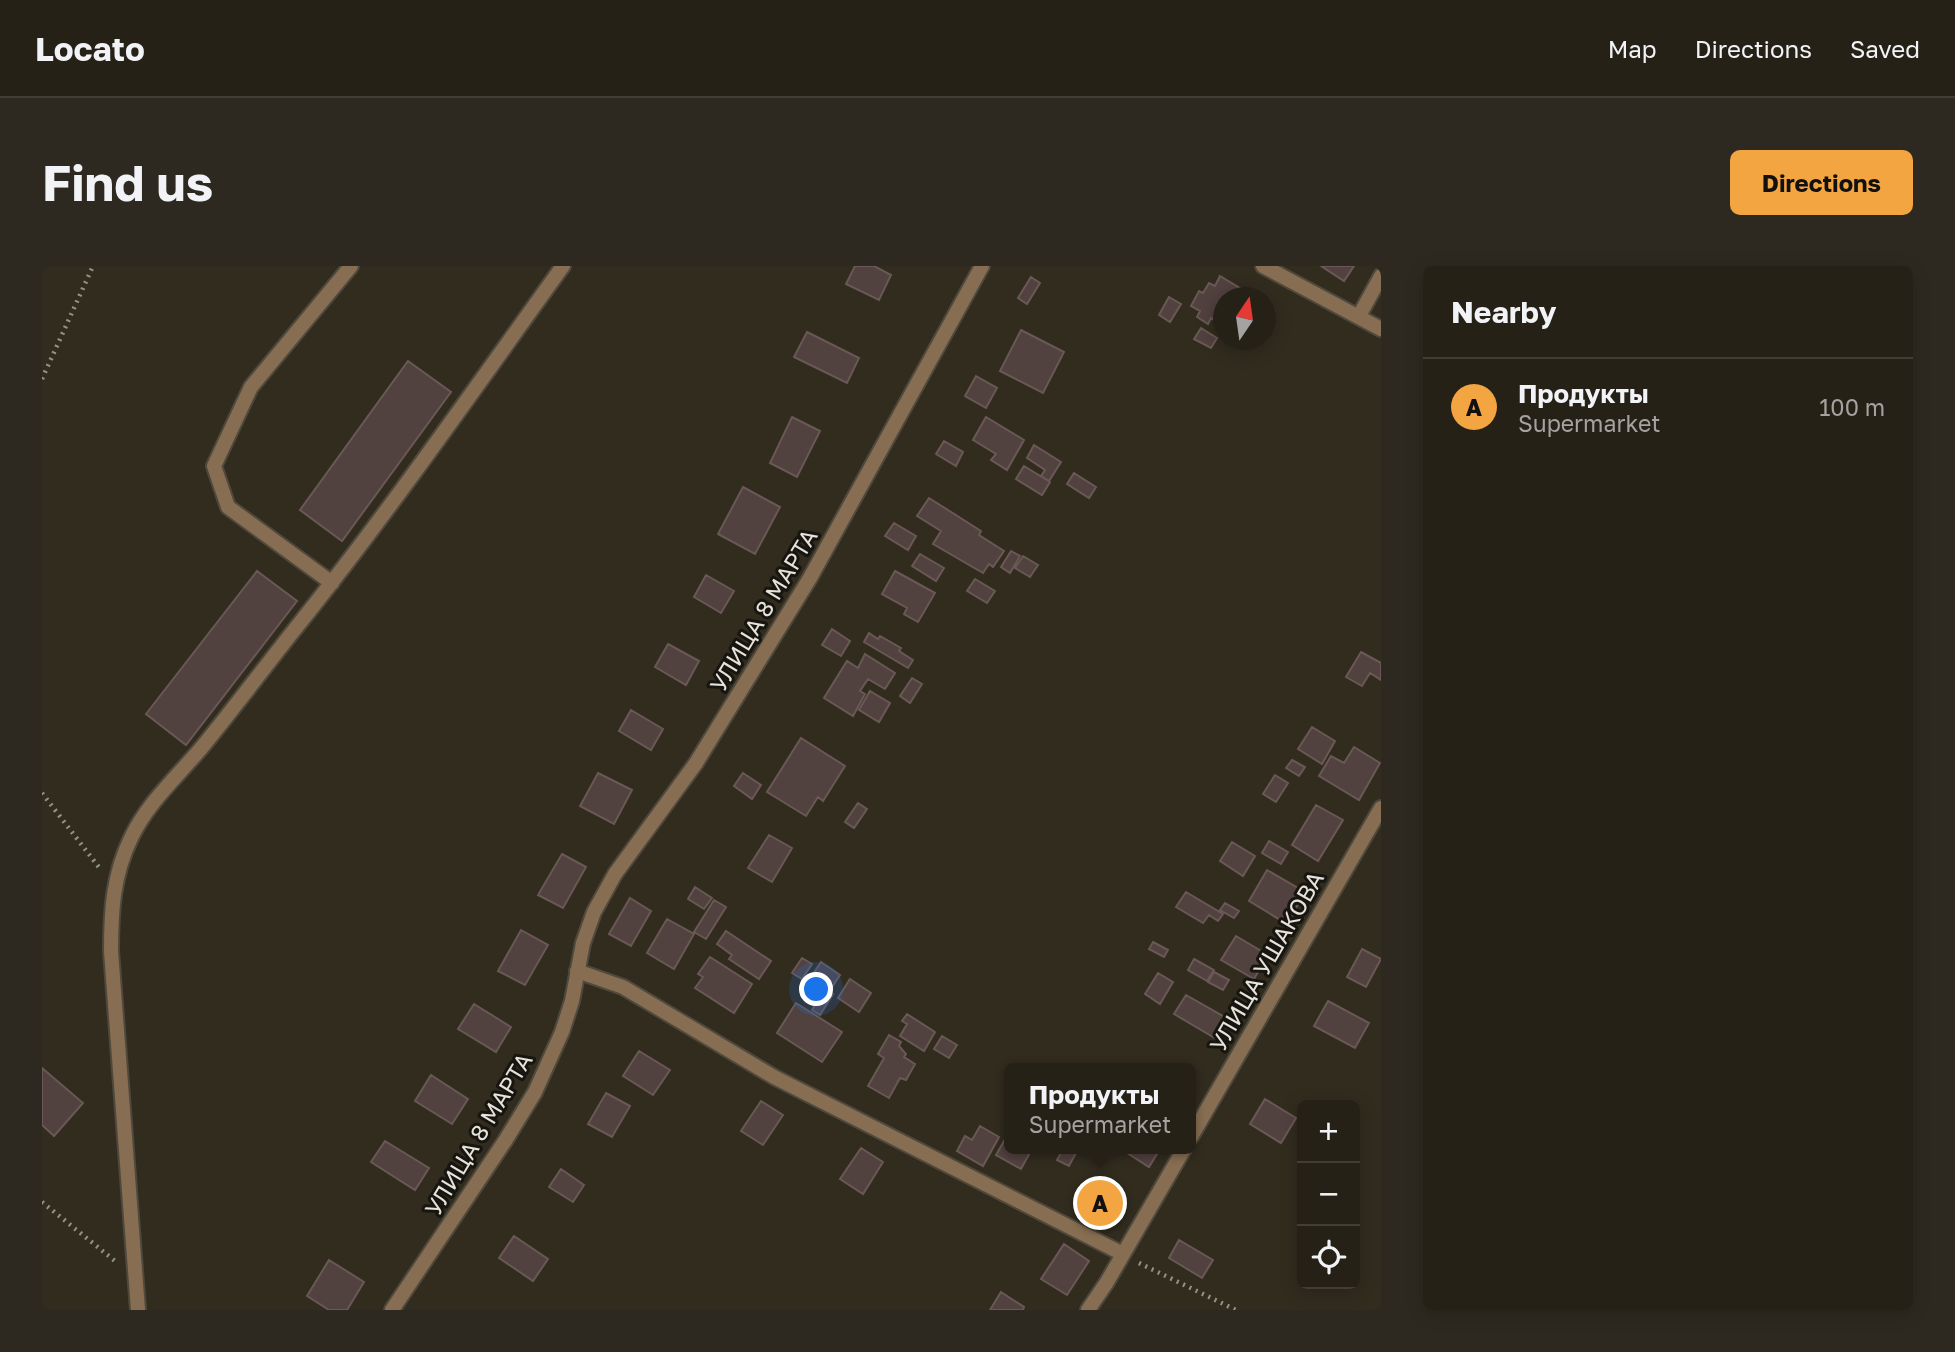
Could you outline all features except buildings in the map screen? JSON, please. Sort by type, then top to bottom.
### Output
[{"type":"street","points":[[332,583],[228,507],[214,466],[251,387],[351,266]]},
{"type":"street","points":[[138,1310],[111,951],[114,886],[128,844],[151,805],[202,747],[332,583],[563,266]]},
{"type":"street","name":"УЛИЦА 8 МАРТА","points":[[392,1310],[535,1091],[562,1032],[572,1001],[583,943],[594,912],[615,874],[695,763],[776,634],[863,483],[982,266]]},
{"type":"street","points":[[1263,266],[1381,330]]},
{"type":"street","points":[[1359,316],[1381,276]]},
{"type":"street","name":"УЛИЦА УШАКОВА","points":[[1196,1128],[1381,808]]},
{"type":"street","points":[[577,971],[623,987],[774,1077],[1123,1254]]},
{"type":"street","points":[[1088,1310],[1181,1154]]},
{"type":"path","points":[[42,379],[93,266]]},
{"type":"path","points":[[42,793],[114,886]]},
{"type":"path","points":[[42,1202],[136,1279]]},
{"type":"path","points":[[1123,1254],[1236,1310]]},
{"type":"place","name":"Продукты","points":[[1100,1203]]}]
